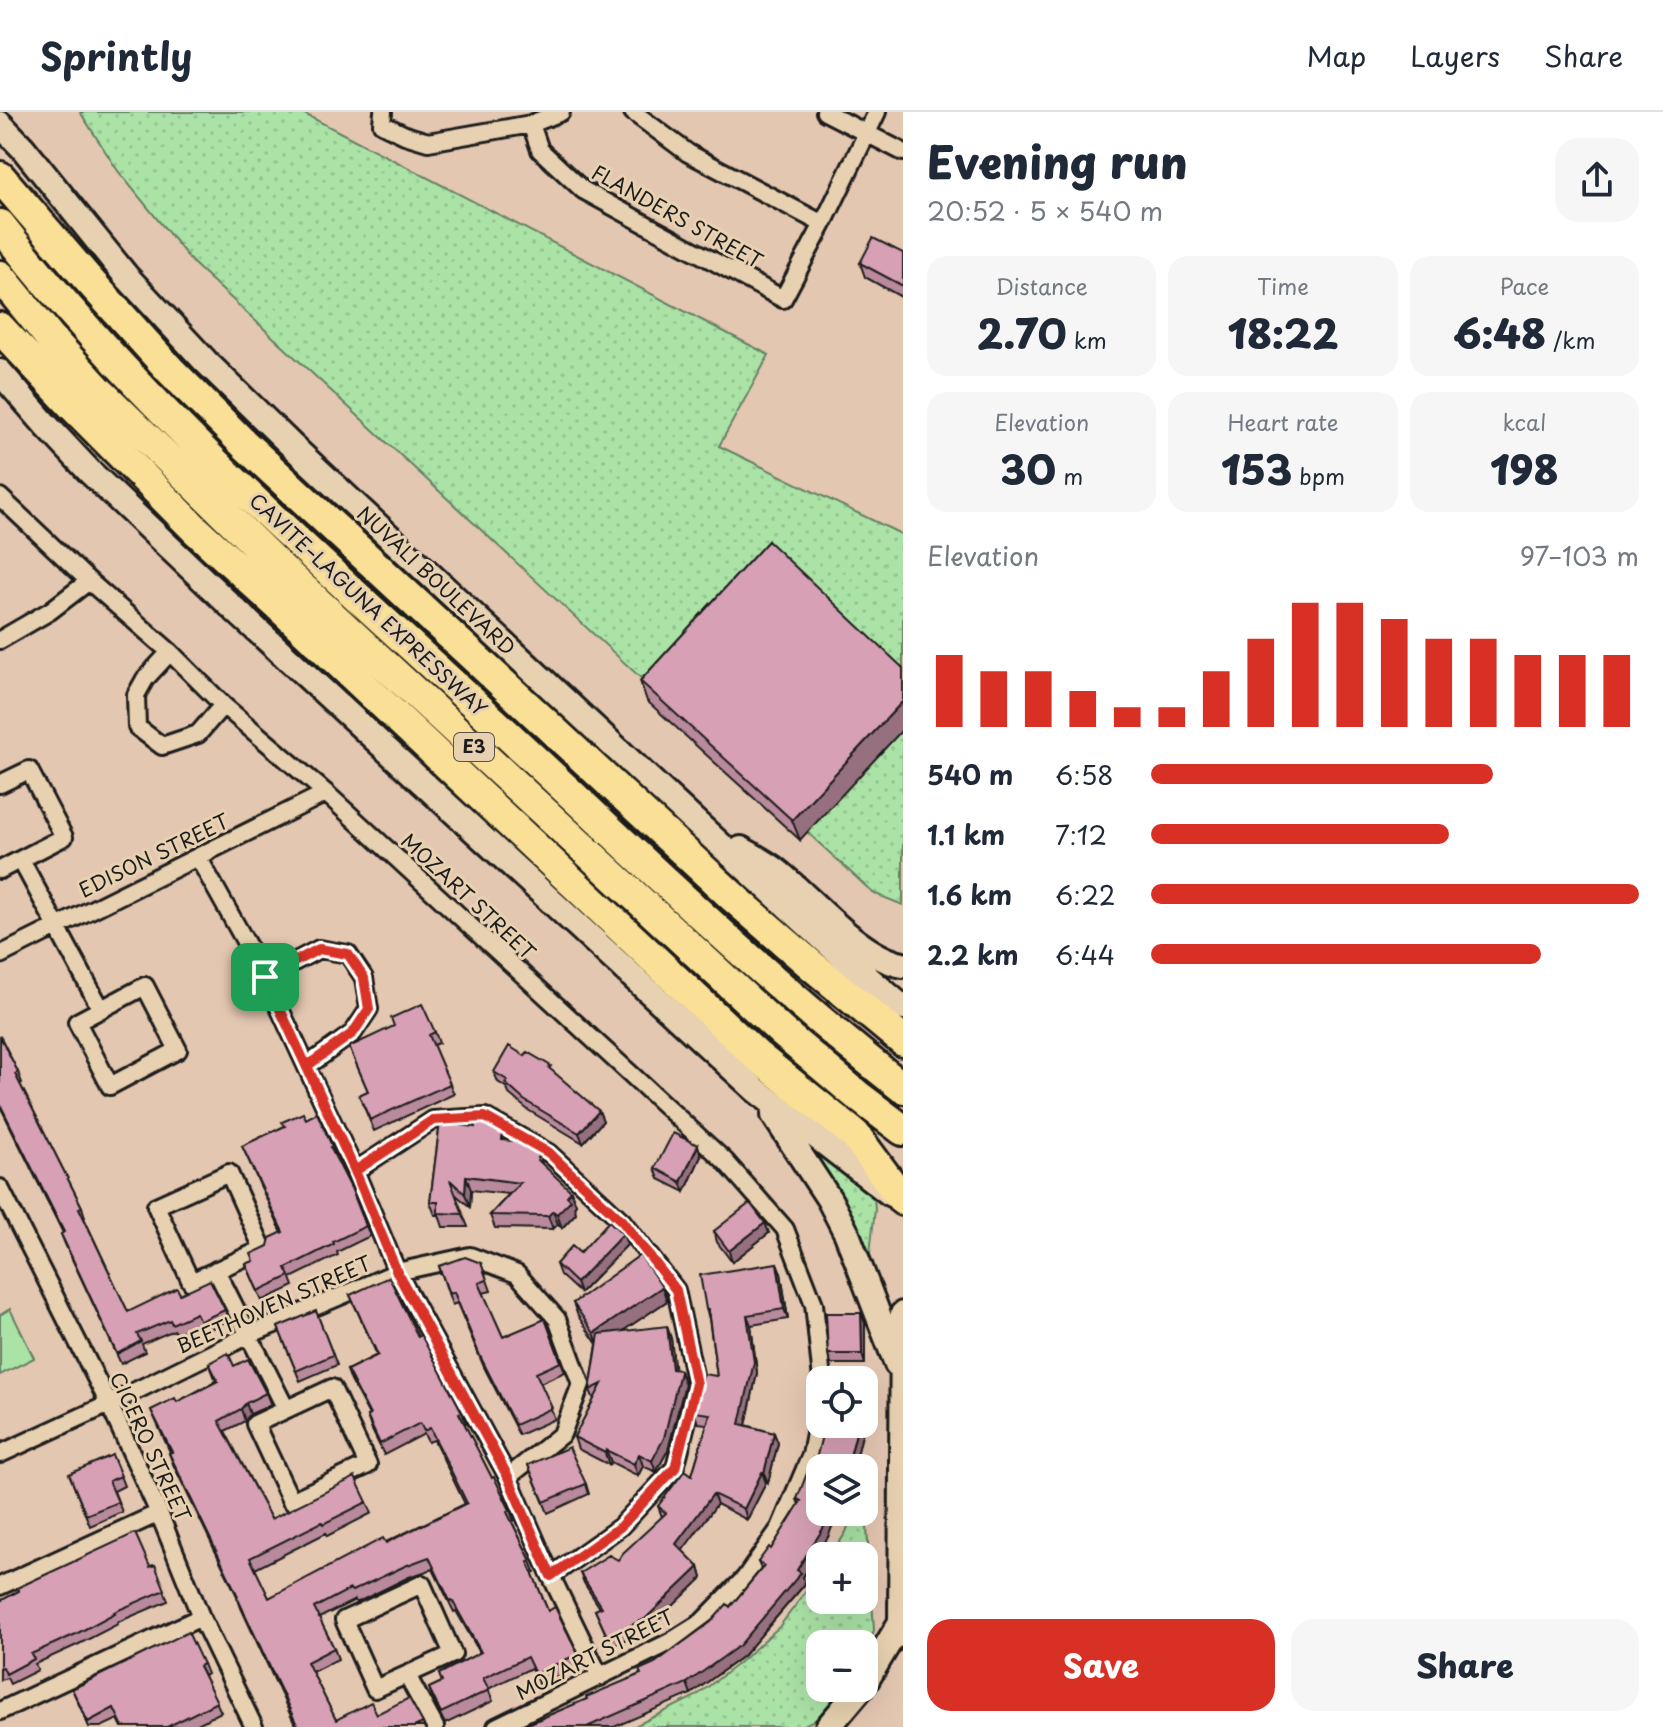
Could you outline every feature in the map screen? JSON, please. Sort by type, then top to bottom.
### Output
[{"type":"highway","points":[[0,177],[170,370],[244,444],[734,898],[903,1041]]},
{"type":"highway","name":"CAVITE–LAGUNA EXPRESSWAY","points":[[0,225],[120,367],[268,514],[792,997],[903,1088]]},
{"type":"highway","name":"CAVITE–LAGUNA EXPRESSWAY","points":[[0,276],[98,390],[274,562],[782,1032],[903,1130]]},
{"type":"highway","points":[[0,328],[196,530],[445,760],[756,1055],[855,1135],[903,1201]]},
{"type":"main road","name":"NUVALI BOULEVARD","points":[[0,124],[126,276],[206,362],[692,819],[903,1008]]},
{"type":"main road","points":[[0,372],[90,472],[220,596],[756,1090],[903,1201]]},
{"type":"main road","points":[[692,819],[776,871],[833,922],[877,955],[903,965]]},
{"type":"main road","points":[[756,1090],[787,1132],[847,1234],[901,1374]]},
{"type":"main road","points":[[878,1663],[902,1628],[903,1314]]},
{"type":"main road","points":[[828,1727],[849,1702]]},
{"type":"street","points":[[383,112],[382,124],[428,142],[531,124],[561,112]]},
{"type":"street","points":[[633,112],[688,153],[823,224],[877,112]]},
{"type":"street","points":[[825,112],[903,152]]},
{"type":"street","name":"FLANDERS STREET","points":[[531,124],[540,150],[583,190],[783,299],[823,224]]},
{"type":"street","name":"MOZART STREET","points":[[0,497],[170,652],[223,705],[326,793],[725,1161],[785,1229],[814,1304],[821,1366]]},
{"type":"street","points":[[0,640],[50,611],[89,581]]},
{"type":"street","points":[[170,652],[145,679],[136,695],[137,727],[162,746],[198,734],[223,705]]},
{"type":"street","points":[[0,784],[29,770],[64,837],[0,870]]},
{"type":"street","name":"EDISON STREET","points":[[0,955],[326,793]]},
{"type":"street","points":[[198,857],[265,977],[355,1171],[397,1272],[508,1477],[600,1677]]},
{"type":"street","points":[[21,860],[101,1009]]},
{"type":"street","points":[[265,977],[319,949],[348,954],[364,978],[369,1009],[353,1033],[307,1066]]},
{"type":"street","points":[[145,986],[178,1050],[110,1086],[77,1022],[101,1009],[145,986]]},
{"type":"street","points":[[355,1171],[433,1120],[485,1117],[549,1153],[622,1221],[676,1290],[696,1384],[675,1468],[620,1527],[551,1576]]},
{"type":"street","points":[[229,1173],[263,1249],[216,1270],[191,1282],[156,1206],[229,1173]]},
{"type":"street","name":"CICERO STREET","points":[[0,1188],[109,1404],[159,1513],[201,1617],[254,1727]]},
{"type":"street","name":"BEETHOVEN STREET","points":[[0,1454],[249,1335],[397,1272],[470,1256],[517,1274],[557,1319],[581,1384],[562,1434],[508,1477]]},
{"type":"street","points":[[216,1270],[286,1409]]},
{"type":"street","points":[[332,1388],[368,1465],[291,1501],[255,1424],[286,1409],[332,1388]]},
{"type":"street","name":"MOZART STREET","points":[[496,1727],[670,1642],[702,1622],[745,1578],[780,1528],[811,1455],[814,1438]]},
{"type":"street","points":[[0,1586],[159,1513]]},
{"type":"street","points":[[422,1584],[453,1654],[407,1675],[375,1689],[344,1620],[422,1584]]},
{"type":"street","points":[[0,1711],[201,1617]]},
{"type":"street","points":[[407,1675],[435,1727]]},
{"type":"green space","points":[[80,112],[301,112],[769,355],[719,446],[903,535],[903,905],[873,893],[193,263],[118,171]]},
{"type":"green space","points":[[806,1146],[874,1197],[868,1271],[847,1208]]},
{"type":"green space","points":[[10,1309],[34,1358],[0,1375],[0,1315]]},
{"type":"green space","points":[[848,1526],[867,1526],[868,1542],[840,1542]]},
{"type":"green space","points":[[806,1591],[806,1614],[873,1614],[874,1630],[806,1630],[806,1702],[835,1702],[815,1720],[800,1727],[633,1727],[696,1696],[779,1627]]},
{"type":"building","points":[[873,238],[903,253],[903,286],[860,263]]},
{"type":"building","points":[[768,541],[903,668],[903,701],[792,820],[640,681]]},
{"type":"building","points":[[422,1004],[435,1032],[429,1035],[450,1084],[370,1120],[359,1095],[368,1091],[349,1047],[394,1026],[391,1018]]},
{"type":"building","points":[[0,1036],[18,1072],[15,1074],[82,1207],[79,1208],[128,1312],[177,1288],[180,1294],[210,1280],[225,1310],[200,1321],[196,1313],[172,1324],[170,1320],[137,1334],[141,1341],[117,1354],[61,1234],[64,1232],[0,1104]]},
{"type":"building","points":[[509,1046],[551,1066],[549,1068],[599,1111],[579,1133],[524,1100],[505,1083],[507,1080],[494,1072]]},
{"type":"building","points":[[303,1113],[306,1119],[317,1113],[366,1226],[286,1268],[290,1276],[258,1291],[246,1264],[254,1261],[251,1254],[268,1246],[270,1238],[283,1232],[242,1146],[285,1126],[282,1122]]},
{"type":"building","points":[[476,1117],[503,1129],[502,1140],[526,1142],[538,1149],[538,1160],[571,1191],[567,1196],[571,1200],[557,1214],[553,1211],[548,1216],[490,1215],[520,1183],[466,1176],[465,1194],[450,1180],[463,1214],[438,1213],[438,1202],[430,1202],[440,1122],[475,1127]]},
{"type":"building","points":[[673,1133],[698,1145],[681,1182],[655,1168]]},
{"type":"building","points":[[750,1203],[765,1223],[729,1251],[714,1231]]},
{"type":"building","points":[[609,1221],[623,1234],[576,1283],[556,1264],[572,1246],[580,1253]]},
{"type":"building","points":[[640,1255],[662,1287],[594,1333],[573,1303]]},
{"type":"building","points":[[465,1257],[481,1263],[487,1280],[479,1283],[503,1337],[545,1319],[561,1362],[536,1373],[552,1408],[515,1425],[480,1356],[454,1292],[449,1294],[439,1266]]},
{"type":"building","points":[[777,1263],[784,1309],[747,1315],[754,1362],[740,1424],[774,1433],[764,1473],[744,1509],[713,1494],[676,1544],[699,1567],[645,1619],[607,1636],[595,1610],[602,1607],[580,1573],[609,1555],[618,1560],[666,1513],[658,1506],[685,1470],[692,1475],[710,1414],[694,1412],[703,1374],[717,1376],[700,1275]]},
{"type":"building","points":[[389,1277],[418,1337],[421,1335],[462,1412],[459,1413],[510,1510],[507,1512],[531,1561],[528,1562],[548,1611],[555,1607],[578,1654],[535,1674],[527,1657],[483,1678],[489,1690],[441,1713],[429,1688],[442,1682],[439,1674],[481,1652],[450,1601],[429,1557],[352,1591],[350,1589],[314,1608],[334,1648],[307,1662],[336,1720],[371,1702],[377,1714],[409,1698],[423,1723],[414,1727],[298,1727],[151,1410],[175,1398],[177,1402],[218,1381],[209,1363],[228,1353],[234,1366],[248,1359],[266,1393],[219,1421],[271,1519],[355,1477],[367,1502],[250,1558],[269,1598],[383,1538],[386,1543],[467,1503],[430,1428],[424,1431],[420,1423],[380,1444],[367,1416],[370,1415],[347,1370],[378,1355],[350,1295]]},
{"type":"building","points":[[316,1311],[333,1355],[296,1371],[278,1327]]},
{"type":"building","points":[[826,1313],[861,1313],[862,1354],[828,1354]]},
{"type":"building","points":[[667,1326],[672,1369],[680,1372],[664,1438],[652,1461],[639,1454],[634,1464],[574,1437],[602,1384],[590,1390],[599,1334]]},
{"type":"building","points":[[821,1438],[855,1438],[851,1454],[817,1454]]},
{"type":"building","points":[[569,1447],[586,1484],[544,1502],[528,1465]]},
{"type":"building","points":[[112,1455],[121,1476],[109,1481],[118,1502],[86,1515],[69,1474]]},
{"type":"building","points":[[806,1476],[806,1526],[824,1526],[815,1542],[806,1542],[806,1556],[797,1570],[801,1573],[740,1645],[687,1683],[587,1727],[521,1727],[641,1674],[639,1670],[655,1663],[711,1622],[727,1604],[730,1607],[764,1566],[758,1562],[769,1547],[771,1549],[801,1501],[797,1499]]},
{"type":"building","points":[[135,1533],[150,1567],[155,1565],[165,1590],[31,1654],[34,1659],[6,1674],[3,1667],[0,1668],[0,1601],[19,1591],[17,1588]]},
{"type":"building","points":[[188,1632],[203,1664],[199,1666],[217,1702],[167,1727],[123,1727],[114,1708],[88,1722],[72,1689]]},
{"type":"route","points":[[265,977],[319,949],[348,954],[364,978],[369,1009],[353,1033],[307,1066],[355,1171],[433,1120],[485,1117],[549,1153],[622,1221],[676,1290],[696,1384],[675,1468],[620,1527],[551,1576],[508,1477],[397,1272],[355,1171],[265,977]]}]
